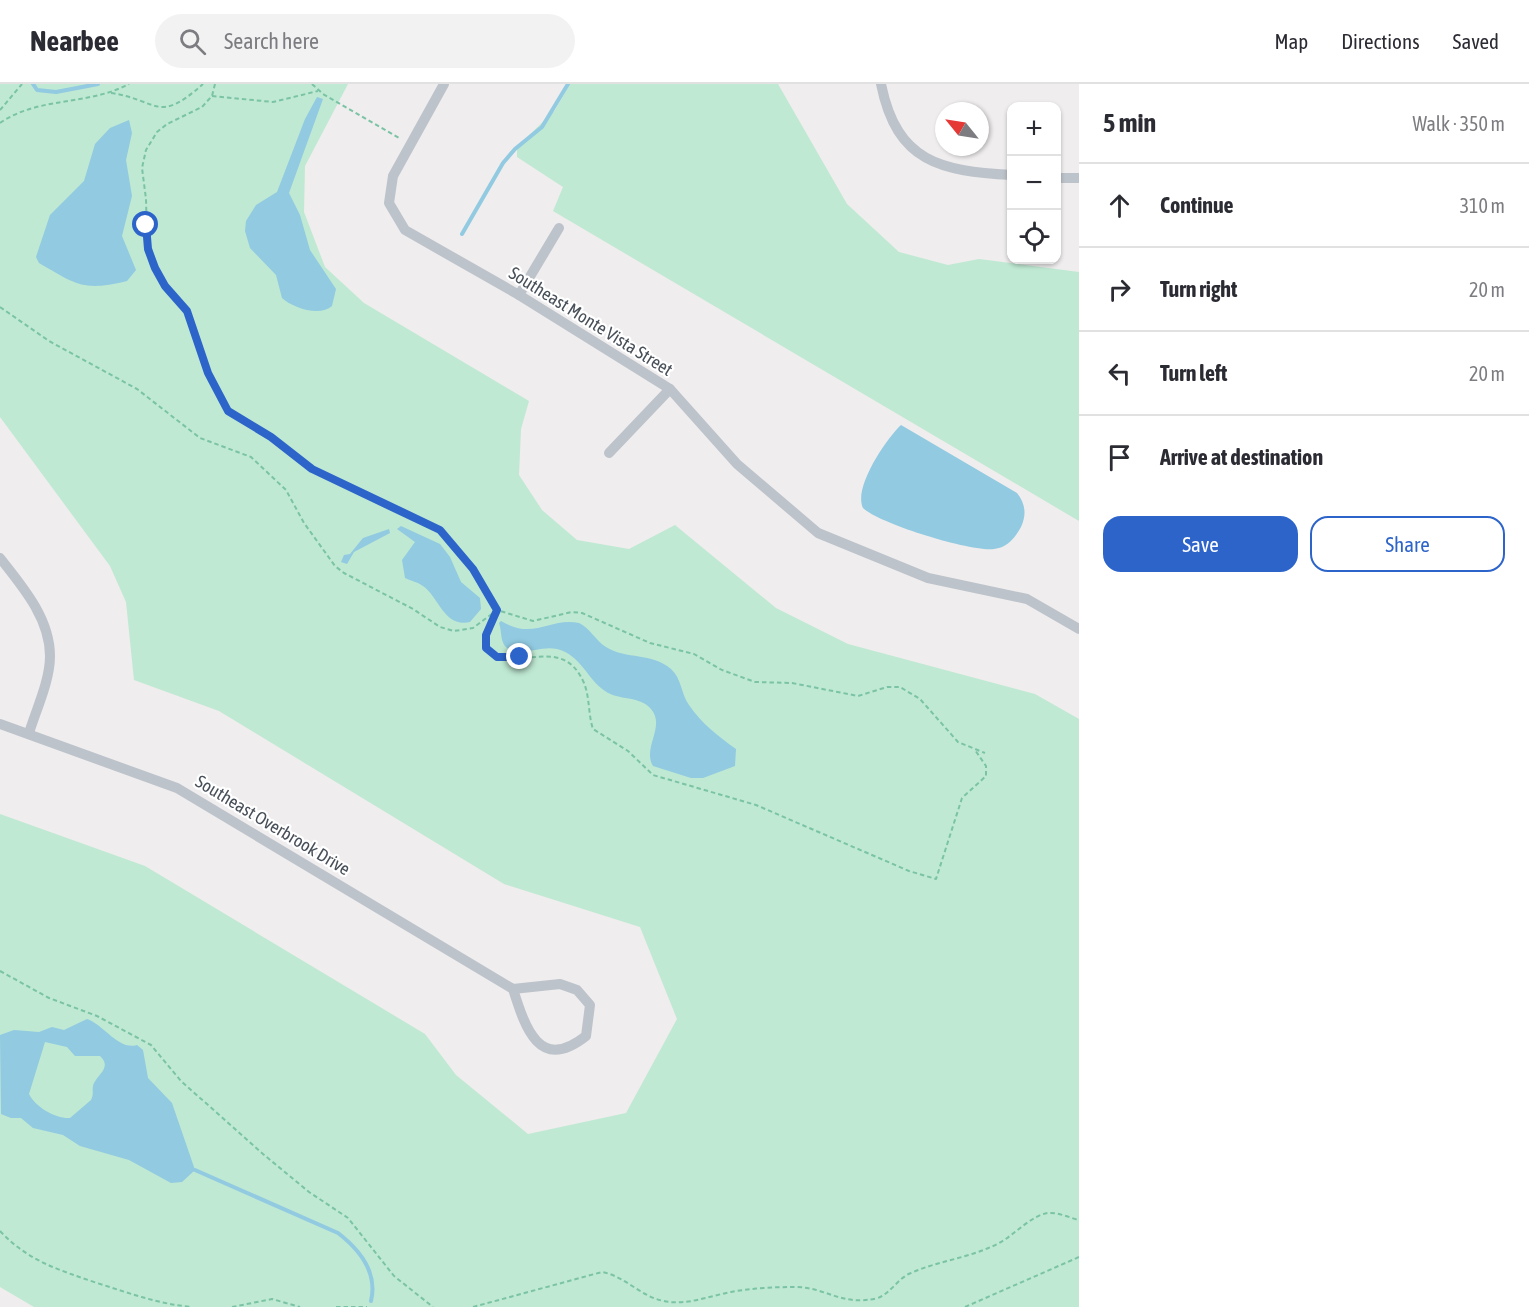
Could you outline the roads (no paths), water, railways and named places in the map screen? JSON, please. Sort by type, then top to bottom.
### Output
[{"type":"street","name":"Southeast Monte Vista Street","points":[[444,84],[393,176],[388,203],[405,230],[519,295],[670,389],[737,464],[818,533],[928,578],[1027,599],[1079,629]]},
{"type":"street","points":[[881,84],[884,102],[896,129],[919,154],[938,166],[963,172],[1007,175]]},
{"type":"street","points":[[1061,178],[1079,178]]},
{"type":"street","points":[[519,295],[560,228]]},
{"type":"street","points":[[609,453],[670,389]]},
{"type":"street","points":[[0,558],[42,617],[47,636],[50,657],[29,733]]},
{"type":"street","name":"Southeast Overbrook Drive","points":[[0,724],[177,788],[513,989]]},
{"type":"street","points":[[560,984],[578,990],[590,1005],[586,1036],[573,1047],[558,1051],[539,1044],[527,1030],[513,989],[560,984]]},
{"type":"water","points":[[317,97],[323,99],[289,193],[300,215],[310,250],[336,289],[332,306],[321,311],[299,308],[282,298],[276,275],[250,248],[245,231],[246,221],[256,205],[277,192],[305,119]]},
{"type":"water","points":[[129,120],[132,133],[126,160],[132,196],[122,236],[136,270],[127,281],[99,286],[80,284],[39,263],[36,257],[50,215],[84,181],[95,144],[110,128]]},
{"type":"water","points":[[901,425],[1017,493],[1022,501],[1024,518],[1021,527],[1010,542],[1003,547],[982,549],[947,542],[887,522],[863,508],[861,499],[867,477],[887,441]]},
{"type":"water","points":[[401,526],[440,544],[450,557],[461,582],[480,598],[481,609],[470,622],[461,623],[448,616],[429,591],[419,583],[405,578],[402,560],[415,542],[397,529]]},
{"type":"water","points":[[389,529],[390,533],[354,552],[347,564],[341,562],[344,555],[350,554],[363,538]]},
{"type":"water","points":[[501,621],[523,629],[559,623],[579,623],[602,644],[614,651],[655,660],[663,664],[675,673],[686,701],[699,718],[736,749],[735,766],[703,778],[691,778],[653,766],[650,752],[656,723],[651,709],[641,702],[605,691],[572,656],[565,652],[551,648],[519,651],[507,648],[502,640],[499,623]]},
{"type":"water","points":[[87,1019],[117,1041],[130,1046],[137,1045],[143,1050],[148,1078],[172,1103],[195,1170],[182,1182],[171,1183],[129,1160],[80,1146],[63,1135],[33,1128],[21,1118],[11,1118],[1,1114],[0,1035],[14,1030],[39,1032],[52,1027],[64,1030]],"holes":[[[45,1042],[67,1047],[75,1056],[100,1056],[105,1064],[93,1086],[91,1100],[70,1118],[46,1111],[29,1094]]]},
{"type":"waterway","points":[[33,84],[37,90],[56,92],[98,84]]},
{"type":"waterway","points":[[462,234],[503,163],[515,149],[542,127],[568,84]]},
{"type":"waterway","points":[[195,1170],[338,1233],[365,1262],[372,1281],[371,1301]]}]
